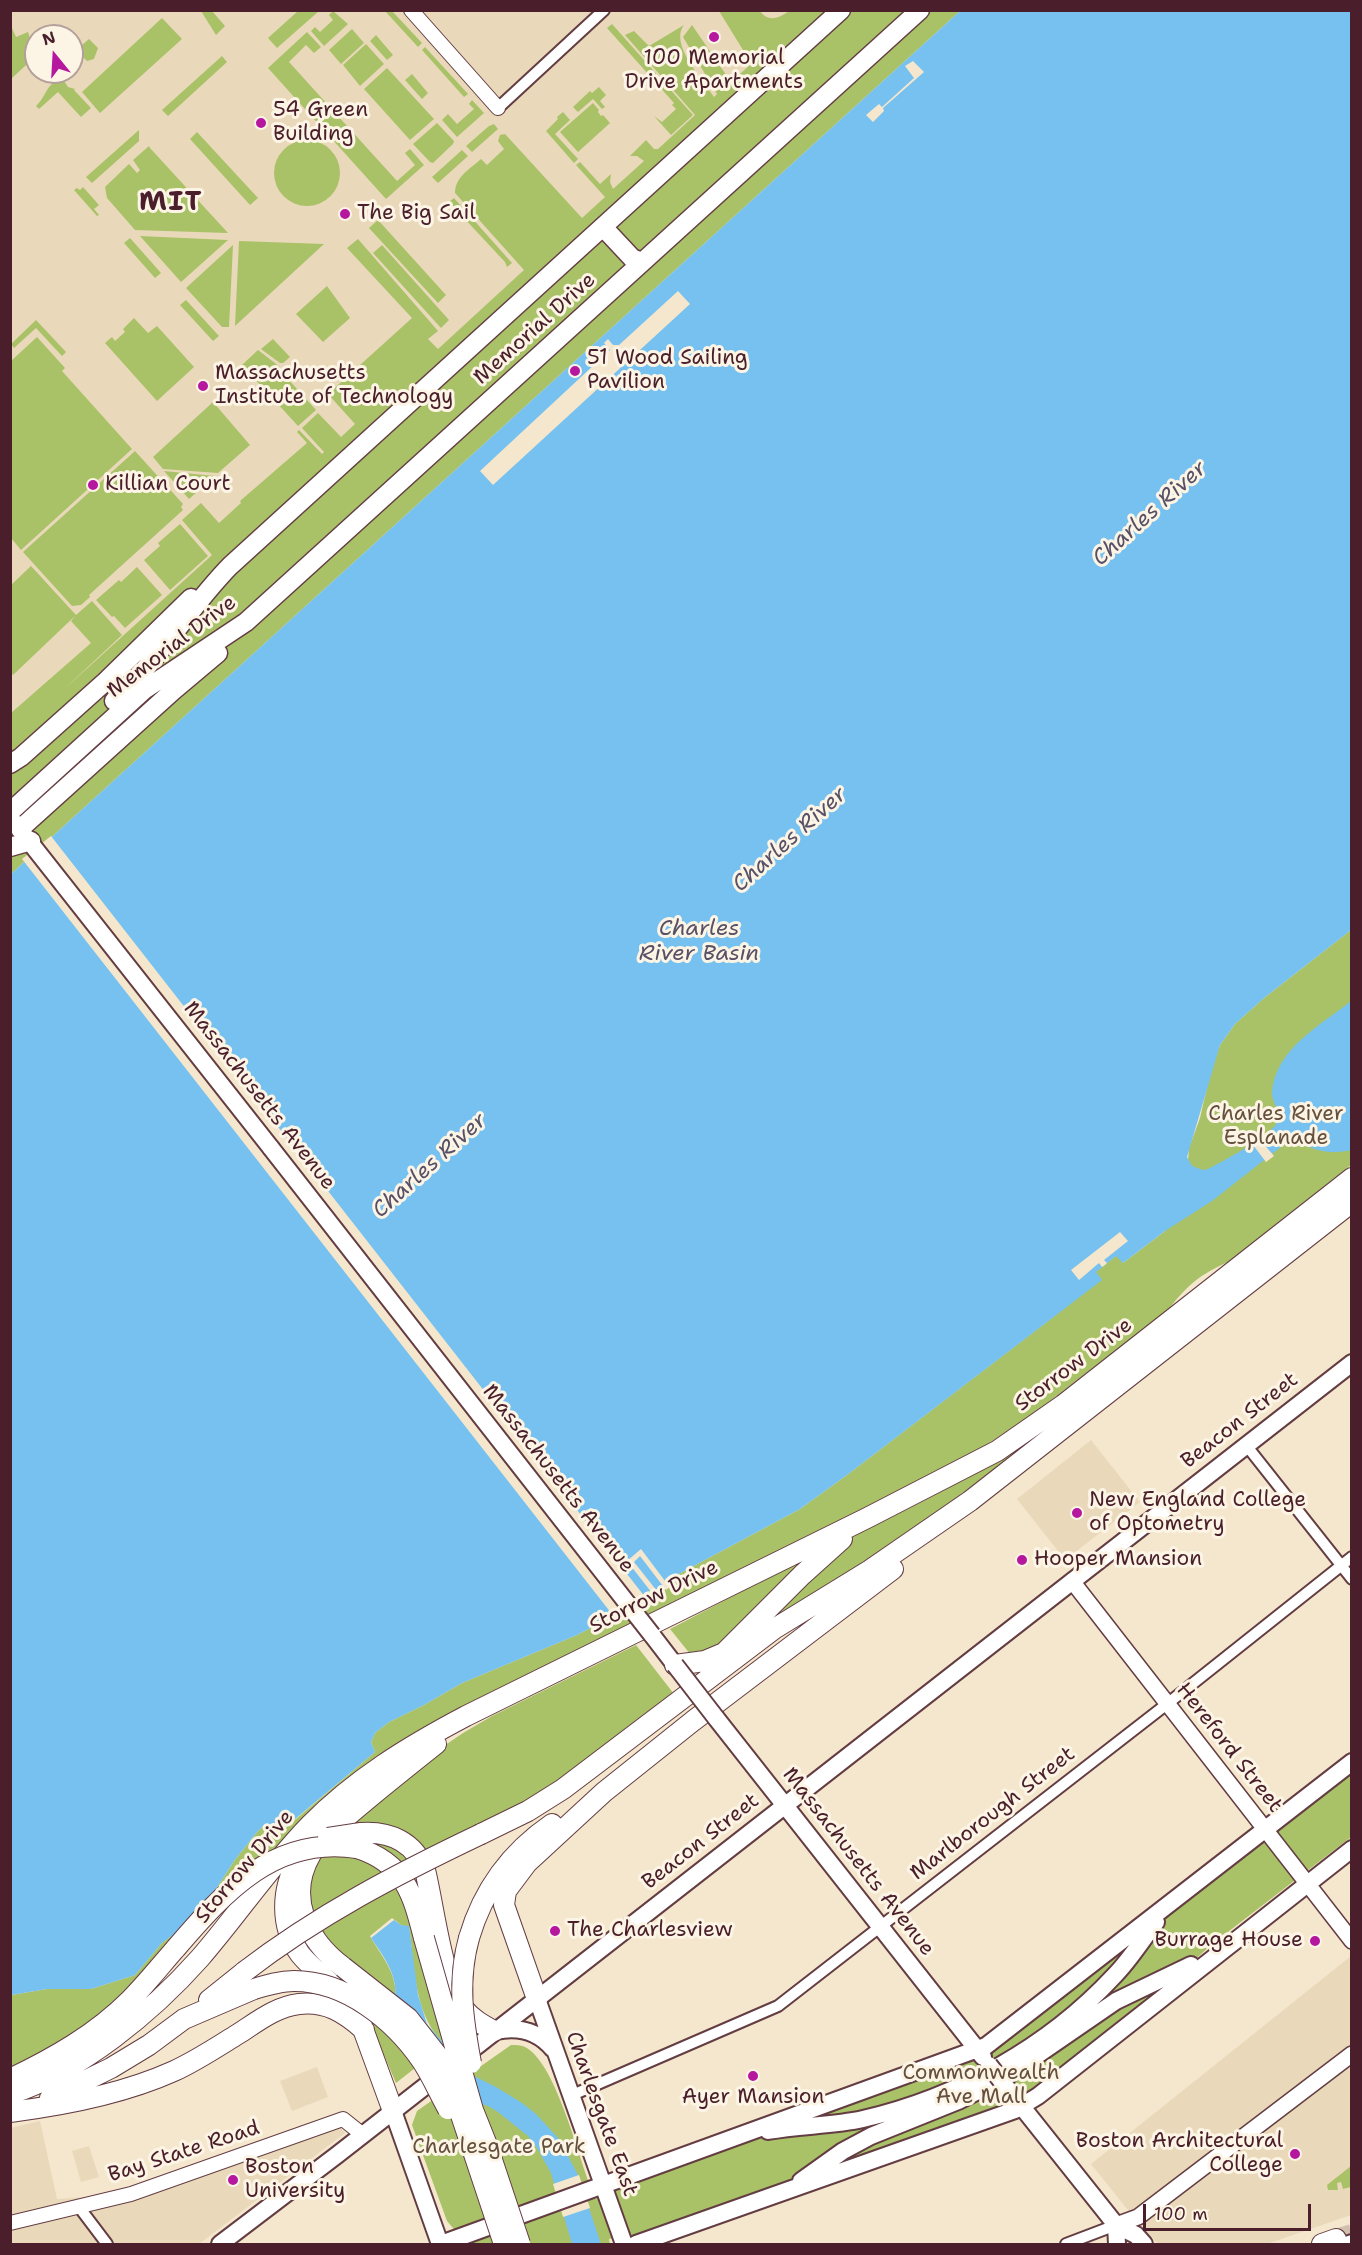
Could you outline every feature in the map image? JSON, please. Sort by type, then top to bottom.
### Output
[{"type":"highway","name":"Memorial Drive","points":[[10,795],[144,673],[230,566],[841,10]]},
{"type":"highway","name":"Memorial Drive","points":[[20,828],[144,690],[230,634],[283,588],[920,10]]},
{"type":"highway","points":[[603,227],[632,258],[642,262]]},
{"type":"highway","points":[[10,764],[97,688],[179,609],[230,566]]},
{"type":"highway","points":[[10,847],[20,828]]},
{"type":"highway","name":"Storrow Drive","points":[[10,2094],[76,2062],[146,2011],[180,1981],[273,1867],[324,1812],[365,1777],[395,1756],[481,1709],[979,1461],[1039,1423],[1352,1178]]},
{"type":"highway","name":"Storrow Drive","points":[[249,1980],[286,1940],[338,1907],[404,1871],[528,1811],[563,1789],[774,1629],[870,1570],[984,1490],[1352,1202]]},
{"type":"highway","points":[[537,1999],[506,1915],[504,1896],[531,1858],[604,1792],[945,1528],[984,1490]]},
{"type":"highway","points":[[675,1665],[705,1661],[721,1656],[815,1562],[867,1518]]},
{"type":"highway","points":[[393,2111],[364,2030],[350,2002],[300,1953],[287,1926],[286,1900],[291,1875],[303,1854],[319,1843],[383,1786],[481,1709]]},
{"type":"highway","points":[[480,2148],[472,2070],[461,2001],[462,1971],[469,1938],[490,1889],[515,1855],[541,1832],[604,1792]]},
{"type":"highway","points":[[10,2079],[64,2051],[102,2025],[131,1999],[225,1893],[266,1864],[313,1849],[338,1846],[382,1833],[399,1839],[420,1859],[425,1870],[452,1987],[469,2014],[494,2031]]},
{"type":"highway","points":[[359,1841],[392,1866],[404,1880],[414,1900],[472,2110],[504,2244]]},
{"type":"highway","points":[[319,1843],[303,1872],[301,1895],[308,1929],[318,1945],[402,2013],[428,2042],[446,2074],[480,2148],[520,2244]]},
{"type":"highway","points":[[10,2112],[88,2081],[131,2057],[190,2015],[249,1980],[309,1982],[337,1990],[378,2013],[398,2031],[420,2058],[451,2115],[480,2148]]},
{"type":"highway","points":[[10,2112],[54,2106],[153,2080],[187,2064],[269,2014],[291,2006],[310,2004],[330,2007],[345,2014],[364,2030]]},
{"type":"main road","name":"Massachusetts Avenue","points":[[20,828],[1022,2107],[1116,2225],[1136,2235],[1144,2244]]},
{"type":"main road","name":"Beacon Street","points":[[220,2244],[363,2135],[1352,1363]]},
{"type":"main road","name":"Hereford Street","points":[[1072,1581],[1352,1941]]},
{"type":"main road","points":[[393,2111],[440,2244],[720,2144],[794,2114],[977,2050],[999,2037],[1352,1762]]},
{"type":"main road","points":[[636,2244],[1002,2117],[1022,2107],[1352,1849]]},
{"type":"main road","points":[[720,2144],[770,2131],[843,2122],[883,2114],[931,2098],[984,2074],[1038,2042],[1093,1997],[1122,1968],[1181,1895]]},
{"type":"main road","points":[[771,2197],[792,2187],[843,2151],[871,2136],[968,2096],[1007,2076],[1125,1996],[1190,1966],[1229,1944]]},
{"type":"main road","name":"Charlesgate East","points":[[537,1999],[570,2097],[595,2188],[624,2244]]},
{"type":"main road","points":[[494,2031],[522,2029],[536,2034],[554,2050]]},
{"type":"main road","points":[[1117,2244],[1116,2225],[1138,2217],[1352,2054]]},
{"type":"street","points":[[411,10],[498,108],[604,10]]},
{"type":"street","points":[[1246,1445],[1352,1579]]},
{"type":"street","name":"Marlborough Street","points":[[570,2097],[778,2006],[1167,1704],[1352,1557]]},
{"type":"street","name":"Bay State Road","points":[[10,2223],[165,2183],[343,2119],[363,2135]]},
{"type":"street","points":[[79,2207],[107,2244]]},
{"type":"street","points":[[1066,2244],[1116,2225]]},
{"type":"shaded area","name":"Massachusetts Institute of Technology","points":[[11,11],[810,11],[11,738]]},
{"type":"shaded area","name":"New England College of Optometry","points":[[1091,1440],[1140,1502],[1065,1560],[1017,1499]]},
{"type":"shaded area","points":[[1351,1956],[1351,2215],[1267,2244],[1158,2244],[1091,2164]]},
{"type":"shaded area","name":"Boston University","points":[[317,2067],[328,2097],[292,2111],[280,2081]]},
{"type":"shaded area","name":"Boston University","points":[[40,2121],[57,2199],[131,2194],[233,2166],[269,2146],[336,2122],[345,2133],[199,2244],[11,2244],[10,2128]]},
{"type":"shaded area","points":[[89,2146],[99,2177],[81,2182],[72,2151]]},
{"type":"green space","points":[[790,10],[960,11],[11,874],[11,713],[91,643],[71,621],[75,616],[13,675],[11,672],[11,585],[31,566],[76,615],[92,601],[122,635],[61,692],[212,555],[182,520],[201,503],[219,523],[241,503],[240,501],[307,443],[297,432],[299,430],[322,454],[324,452],[302,428],[318,413],[341,437],[355,424],[328,394],[412,318],[347,248],[358,239],[438,331],[428,339],[438,349],[524,270],[455,193],[460,178],[468,170],[481,159],[487,165],[504,149],[498,141],[500,135],[505,134],[582,218],[605,197],[576,165],[580,162],[600,184],[611,174],[610,182],[613,189],[644,161],[637,156],[630,156],[646,140],[654,149],[658,149],[695,115],[625,35],[634,31],[649,46],[684,25],[681,42],[684,52],[714,97],[717,94],[683,37],[692,25],[731,82],[751,64],[749,60],[746,61],[741,52],[743,50],[719,11],[760,11],[767,17],[775,18]]},
{"type":"green space","points":[[201,11],[212,11],[225,26],[216,35]]},
{"type":"green space","points":[[298,11],[319,11],[277,48],[268,38]]},
{"type":"green space","points":[[333,11],[348,24],[324,46],[311,31],[315,27],[320,32],[333,20],[329,15]]},
{"type":"green space","points":[[385,11],[392,11],[422,43],[418,47]]},
{"type":"green space","points":[[162,18],[182,39],[100,113],[82,92]]},
{"type":"green space","points":[[612,24],[693,115],[671,135],[654,116],[662,122],[676,109],[672,105],[674,103],[607,28]]},
{"type":"green space","points":[[11,26],[16,37],[24,34],[24,67],[12,78]]},
{"type":"green space","points":[[352,29],[364,43],[341,64],[329,50]]},
{"type":"green space","points":[[307,32],[321,47],[314,53],[306,45],[289,62],[397,181],[415,165],[405,153],[410,149],[424,165],[386,199],[268,68]]},
{"type":"green space","points":[[376,35],[393,55],[387,60],[370,41]]},
{"type":"green space","points":[[89,39],[98,48],[94,59],[87,61],[84,58],[84,43]]},
{"type":"green space","points":[[366,44],[384,64],[360,86],[343,65]]},
{"type":"green space","points":[[425,47],[468,94],[464,97],[422,50]]},
{"type":"green space","points":[[222,56],[227,62],[168,116],[162,110]]},
{"type":"green space","points":[[387,68],[434,119],[410,140],[364,89]]},
{"type":"green space","points":[[412,74],[428,93],[422,99],[405,80]]},
{"type":"green space","points":[[66,84],[75,89],[91,108],[81,117],[58,92],[39,109],[36,106],[51,85]]},
{"type":"green space","points":[[599,87],[606,95],[600,101],[605,107],[602,109],[593,99],[578,112],[573,107],[590,91],[592,93]]},
{"type":"green space","points":[[472,100],[484,113],[457,137],[442,120],[448,114],[457,124],[474,109],[469,104]]},
{"type":"green space","points":[[593,103],[601,116],[603,115],[610,123],[578,152],[560,132]]},
{"type":"green space","points":[[563,112],[570,120],[555,134],[578,159],[574,163],[546,131]]},
{"type":"green space","points":[[437,123],[454,141],[433,163],[413,144]]},
{"type":"green space","points":[[494,124],[498,129],[472,152],[466,146],[489,126]]},
{"type":"green space","points":[[139,130],[139,141],[92,183],[86,177]]},
{"type":"green space","points":[[197,132],[258,198],[250,205],[190,139]]},
{"type":"green space","points":[[300,140],[314,140],[326,145],[335,154],[340,173],[338,186],[331,197],[314,206],[300,206],[288,201],[279,192],[274,180],[274,166],[279,154],[288,145]]},
{"type":"green space","points":[[149,146],[228,233],[135,230],[107,198],[105,187],[129,164],[137,173],[140,170],[133,160]]},
{"type":"green space","points":[[462,150],[468,156],[438,183],[432,177]]},
{"type":"green space","points":[[83,187],[99,205],[94,209],[99,215],[97,216],[74,190],[77,188],[80,190]]},
{"type":"green space","points":[[454,198],[512,263],[507,267],[505,262],[449,202]]},
{"type":"green space","points":[[378,220],[446,295],[438,303],[369,228]]},
{"type":"green space","points":[[140,236],[228,240],[181,282]]},
{"type":"green space","points":[[130,238],[161,273],[155,278],[124,243]]},
{"type":"green space","points":[[239,241],[324,244],[235,326]]},
{"type":"green space","points":[[233,245],[229,327],[222,327],[186,288]]},
{"type":"green space","points":[[382,245],[449,320],[441,328],[373,253]]},
{"type":"green space","points":[[327,286],[350,318],[323,342],[296,314]]},
{"type":"green space","points":[[186,300],[219,336],[213,341],[180,305]]},
{"type":"green space","points":[[134,318],[148,333],[157,326],[194,367],[157,401],[105,343],[112,337],[115,341],[125,332],[123,329]]},
{"type":"green space","points":[[36,320],[66,352],[62,356],[36,328],[14,348],[11,344]]},
{"type":"green space","points":[[37,337],[65,368],[62,371],[132,449],[21,550],[11,538],[11,361]]},
{"type":"green space","points":[[273,339],[290,357],[283,363],[261,349]]},
{"type":"green space","points":[[258,350],[280,367],[279,369],[316,410],[298,426],[242,365]]},
{"type":"green space","points":[[213,402],[250,445],[218,473],[163,469],[153,457]]},
{"type":"green space","points":[[135,451],[183,504],[181,507],[183,510],[89,595],[90,597],[81,605],[72,606],[23,552]]},
{"type":"green space","points":[[164,471],[215,476],[189,499]]},
{"type":"green space","points":[[180,524],[208,556],[170,590],[144,560],[160,546],[158,543]]},
{"type":"green space","points":[[137,567],[162,595],[125,628],[96,600]]},
{"type":"green space","name":"Charles River Esplanade","points":[[1351,930],[1351,1165],[1228,1262],[1195,1281],[1169,1309],[1037,1411],[983,1447],[466,1708],[228,1906],[212,1924],[130,1990],[97,2020],[11,2074],[11,1995],[47,1989],[91,1989],[135,1975],[162,1943],[181,1929],[214,1892],[234,1861],[263,1826],[269,1825],[283,1830],[375,1752],[371,1742],[375,1733],[389,1722],[462,1683],[577,1635],[606,1620],[643,1594],[660,1588],[675,1576],[800,1509],[1061,1311],[1095,1272],[1117,1255],[1123,1263],[1165,1231],[1188,1161],[1189,1148],[1200,1118],[1210,1074],[1220,1045],[1235,1024],[1264,998]]},
{"type":"green space","points":[[1024,1446],[893,1546],[703,1670],[670,1629],[937,1494]]},
{"type":"green space","points":[[636,1645],[674,1694],[568,1776],[420,1873],[444,2039],[441,2041],[432,2029],[420,2002],[409,1927],[401,1925],[392,1918],[370,1936],[391,1972],[395,1996],[424,2061],[396,2083],[371,2025],[300,1944],[305,1941],[323,1961],[311,1920],[308,1881],[325,1844],[441,1748],[463,1733],[492,1716]]},
{"type":"green space","name":"Commonwealth Ave Mall","points":[[1351,1773],[1351,1837],[1211,1945],[1165,1987],[1035,2088],[992,2113],[639,2234],[609,2239],[610,2244],[459,2244],[453,2228],[447,2221],[412,2125],[417,2111],[511,2045],[525,2047],[537,2057],[547,2073],[566,2116],[595,2199],[813,2117],[959,2066],[1001,2044]]},
{"type":"green space","points":[[1351,2166],[1351,2187],[1343,2189],[1341,2182],[1337,2183],[1338,2190],[1328,2190],[1327,2185]]},
{"type":"water","name":"Charles River Basin","points":[[960,11],[1351,11],[1351,930],[1264,998],[1235,1024],[1220,1045],[1187,1157],[1192,1166],[1203,1170],[1208,1169],[1245,1148],[1272,1129],[1279,1116],[1272,1092],[1275,1076],[1282,1063],[1301,1039],[1351,1001],[1351,1150],[1322,1151],[1291,1139],[1212,1201],[1165,1231],[1123,1263],[1116,1256],[1096,1272],[1102,1280],[800,1509],[675,1576],[671,1583],[664,1587],[646,1592],[606,1620],[577,1635],[462,1683],[389,1722],[375,1733],[371,1742],[375,1752],[282,1830],[269,1825],[263,1826],[234,1861],[214,1892],[181,1929],[162,1943],[135,1975],[91,1989],[47,1989],[11,1995],[11,874]]},
{"type":"water","points":[[394,1920],[401,1925],[409,1926],[418,1995],[427,2024],[470,2074],[522,2103],[536,2114],[559,2139],[578,2175],[601,2244],[572,2244],[551,2173],[537,2148],[528,2136],[498,2112],[488,2106],[461,2097],[395,1996],[392,1973],[371,1938]]},
{"type":"pier","points":[[913,61],[924,72],[883,108],[884,111],[873,122],[866,115],[879,104],[882,107],[914,78],[905,66]]},
{"type":"pier","points":[[678,291],[690,304],[493,485],[480,471],[610,350],[604,343],[608,339],[613,345],[619,345]]},
{"type":"pier","points":[[51,836],[645,1597],[615,1618],[22,859]]},
{"type":"pier","points":[[1257,1136],[1274,1156],[1266,1162],[1250,1141]]},
{"type":"pier","points":[[1120,1232],[1128,1241],[1104,1260],[1107,1263],[1105,1265],[1102,1267],[1099,1263],[1079,1280],[1071,1270]]},
{"type":"pier","points":[[641,1549],[670,1587],[666,1590],[640,1556],[634,1562],[657,1591],[652,1593],[627,1561]]},
{"type":"pier","points":[[579,2175],[590,2208],[563,2217],[553,2184]]},
{"type":"tunnel","points":[[1336,2239],[1352,2234]]},
{"type":"place","name":"100 Memorial Drive Apartments","points":[[714,37]]},
{"type":"place","name":"54 Green Building","points":[[261,123]]},
{"type":"place","name":"The Big Sail","points":[[345,214]]},
{"type":"place","name":"51 Wood Sailing Pavilion","points":[[575,371]]},
{"type":"place","name":"Massachusetts Institute of Technology","points":[[203,386]]},
{"type":"place","name":"Killian Court","points":[[93,485]]},
{"type":"place","name":"New England College of Optometry","points":[[1077,1513]]},
{"type":"place","name":"Hooper Mansion","points":[[1022,1560]]},
{"type":"place","name":"The Charlesview","points":[[555,1931]]},
{"type":"place","name":"Burrage House","points":[[1315,1941]]},
{"type":"place","name":"Ayer Mansion","points":[[753,2076]]},
{"type":"place","name":"Boston Architectural College","points":[[1295,2154]]},
{"type":"place","name":"Boston University","points":[[233,2180]]},
{"type":"district","name":"MIT","points":[[171,203]]},
{"type":"water label","name":"Charles River","points":[[1150,514]]},
{"type":"water label","name":"Charles River","points":[[790,840]]},
{"type":"water label","name":"Charles River","points":[[430,1166]]},
{"type":"park label","name":"Charlesgate Park","points":[[499,2148]]}]
